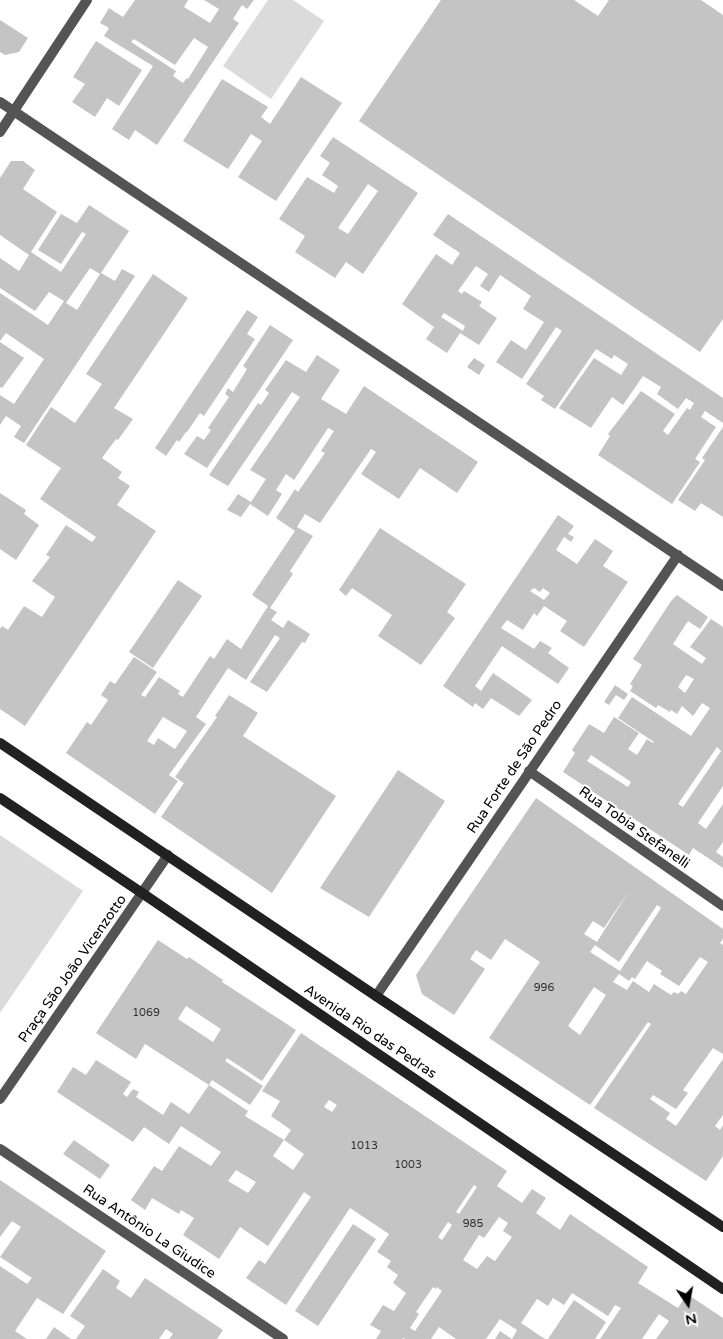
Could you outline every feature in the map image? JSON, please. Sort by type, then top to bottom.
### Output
[{"type":"main road","points":[[0,743],[723,1227]]},
{"type":"main road","name":"Avenida Rio das Pedras","points":[[0,798],[723,1289]]},
{"type":"street","points":[[0,132],[87,0]]},
{"type":"street","points":[[0,102],[723,586]]},
{"type":"street","name":"Rua Forte de São Pedro","points":[[376,996],[678,555]]},
{"type":"street","name":"Rua Tobia Stefanelli","points":[[529,771],[723,906]]},
{"type":"street","name":"Praça São João Vicenzotto","points":[[0,1099],[168,855]]},
{"type":"street","name":"Rua Antônio La Giudice","points":[[0,1149],[284,1339]]},
{"type":"shaded area","points":[[268,0],[293,0],[324,21],[271,99],[223,66]]},
{"type":"shaded area","points":[[0,835],[83,891],[0,1013]]},
{"type":"building","points":[[135,0],[188,0],[184,7],[210,23],[219,9],[204,0],[254,0],[247,9],[242,5],[233,19],[239,23],[157,145],[135,130],[129,140],[112,129],[153,66],[104,36],[109,28],[100,23],[109,8],[123,17]],"holes":[[[194,38],[208,47],[188,79],[183,83],[173,76],[176,71],[131,42],[134,39],[175,65]]]},
{"type":"building","points":[[441,0],[574,0],[598,16],[609,0],[701,0],[723,15],[723,319],[700,352],[359,121]]},
{"type":"building","points":[[0,20],[28,38],[19,52],[5,55],[0,52]]},
{"type":"building","points":[[96,41],[142,70],[119,106],[107,98],[95,117],[72,102],[85,84],[73,77]]},
{"type":"building","points":[[301,77],[342,103],[276,201],[238,177],[262,141],[251,134],[228,169],[183,141],[222,79],[268,107],[261,117],[270,124]]},
{"type":"building","points":[[333,137],[418,193],[363,274],[346,262],[335,278],[295,252],[305,236],[279,219],[307,177],[334,193],[338,186],[322,175],[330,163],[320,156]],"holes":[[[368,184],[378,191],[348,234],[338,228]]]},
{"type":"building","points":[[11,161],[23,161],[35,170],[23,189],[57,212],[31,252],[61,272],[86,234],[82,232],[61,264],[38,250],[61,214],[77,223],[89,205],[129,231],[101,273],[115,281],[122,269],[135,276],[24,443],[14,437],[21,426],[6,416],[0,425],[0,395],[14,404],[44,359],[6,333],[0,341],[0,293],[48,325],[64,301],[49,292],[35,311],[0,288],[0,258],[19,271],[29,255],[0,235],[0,178]],"holes":[[[90,268],[100,274],[77,310],[66,303]]]},
{"type":"building","points":[[448,214],[723,398],[723,423],[705,411],[701,417],[716,427],[695,459],[700,462],[672,504],[598,455],[610,436],[608,434],[641,391],[675,414],[663,431],[668,435],[687,408],[690,410],[694,403],[686,398],[678,409],[657,394],[661,387],[643,376],[623,405],[612,397],[591,428],[559,408],[594,358],[621,375],[628,364],[614,355],[612,359],[596,349],[555,409],[541,400],[544,396],[526,384],[562,331],[556,327],[522,379],[496,362],[511,340],[526,350],[544,322],[523,309],[531,296],[500,275],[489,292],[480,286],[488,274],[476,266],[458,291],[462,294],[464,291],[482,302],[479,306],[497,318],[479,345],[460,333],[447,353],[426,339],[434,327],[402,304],[436,254],[452,265],[460,253],[433,235]],"holes":[[[444,313],[465,326],[463,331],[441,317]]]},
{"type":"building","points":[[153,274],[188,298],[114,408],[133,419],[102,458],[122,472],[118,478],[130,486],[117,505],[156,531],[25,726],[0,709],[0,629],[2,626],[8,630],[24,606],[42,617],[55,597],[32,581],[50,557],[46,555],[66,525],[92,542],[96,537],[40,499],[61,468],[26,445],[51,407],[75,423],[102,384],[86,374]]},
{"type":"building","points":[[247,310],[258,317],[247,334],[255,339],[204,416],[200,413],[187,432],[179,442],[177,440],[166,456],[155,448]]},
{"type":"building","points":[[270,325],[293,340],[207,468],[184,454],[197,436],[204,440],[211,430],[208,428],[229,397],[225,394],[228,388],[233,392],[247,369],[243,366]]},
{"type":"building","points":[[0,342],[24,358],[2,388],[0,387]]},
{"type":"building","points":[[317,355],[340,370],[321,399],[346,414],[364,386],[478,462],[457,493],[420,468],[399,499],[361,474],[376,452],[371,449],[320,523],[305,514],[297,527],[313,536],[290,571],[293,574],[270,608],[277,612],[271,620],[283,628],[288,620],[310,634],[305,643],[302,642],[267,692],[250,682],[280,638],[275,635],[246,680],[228,668],[196,717],[206,724],[169,775],[178,781],[155,814],[66,753],[87,722],[91,725],[108,700],[101,695],[110,681],[115,684],[134,657],[157,672],[141,695],[145,697],[159,677],[180,691],[178,694],[183,697],[210,656],[214,659],[227,639],[241,649],[268,606],[252,595],[295,531],[276,518],[295,489],[298,492],[325,453],[321,451],[334,431],[328,428],[294,480],[286,474],[276,490],[282,494],[268,516],[250,504],[241,517],[227,510],[238,494],[251,502],[266,479],[250,470],[300,397],[292,392],[228,486],[209,475],[258,403],[261,405],[269,393],[265,390],[286,360],[306,372]],"holes":[[[163,717],[187,731],[175,749],[158,738],[154,745],[147,741]]]},
{"type":"building","points":[[474,358],[485,365],[479,375],[467,367]]},
{"type":"building","points":[[723,427],[723,517],[701,503],[695,511],[678,500],[705,460],[702,458]]},
{"type":"building","points":[[0,493],[26,510],[24,514],[39,525],[16,560],[0,549]]},
{"type":"building","points":[[558,515],[574,526],[568,534],[574,537],[571,542],[564,537],[556,550],[577,564],[595,539],[613,551],[603,566],[628,582],[584,647],[560,631],[567,621],[544,606],[537,616],[534,613],[523,630],[507,620],[501,628],[534,649],[540,641],[552,648],[548,653],[569,668],[558,684],[502,646],[475,686],[481,691],[493,673],[532,700],[519,716],[491,698],[483,709],[475,703],[473,707],[443,686]],"holes":[[[534,588],[540,592],[543,588],[550,593],[544,600],[530,591]]]},
{"type":"building","points":[[380,528],[466,584],[447,612],[455,618],[421,665],[378,636],[392,615],[352,588],[346,596],[339,590]]},
{"type":"building","points":[[178,580],[202,596],[153,668],[129,652]]},
{"type":"building","points":[[677,595],[708,617],[700,629],[688,621],[673,644],[702,664],[706,658],[690,647],[711,619],[723,627],[723,786],[698,823],[706,829],[723,804],[723,842],[716,852],[723,857],[723,868],[693,848],[689,855],[563,772],[575,753],[572,750],[589,724],[604,733],[614,717],[639,733],[628,749],[637,755],[647,739],[654,742],[618,718],[632,697],[691,736],[710,708],[702,703],[693,716],[682,706],[677,714],[658,705],[656,708],[630,691],[633,686],[630,684],[642,665],[633,659],[671,601]],"holes":[[[686,675],[694,679],[685,693],[678,687]],[[717,747],[721,751],[683,807],[678,804]],[[591,755],[631,782],[628,787],[587,761]]]},
{"type":"building","points":[[615,685],[628,694],[624,700],[616,695],[609,705],[604,702]]},
{"type":"building","points":[[229,695],[258,713],[243,736],[336,796],[272,893],[161,817],[184,783],[175,777],[217,717],[215,716]]},
{"type":"building","points":[[398,770],[445,801],[369,917],[320,888]]},
{"type":"building","points":[[536,798],[723,929],[723,939],[720,943],[723,945],[723,1054],[713,1048],[683,1090],[688,1093],[676,1109],[653,1095],[650,1099],[670,1113],[666,1119],[676,1126],[723,1059],[723,1115],[715,1126],[720,1130],[723,1125],[723,1156],[706,1181],[594,1108],[651,1024],[648,1022],[590,1105],[489,1038],[540,962],[505,939],[491,960],[476,950],[470,959],[485,969],[454,1015],[422,994],[416,975]],"holes":[[[629,891],[597,942],[584,934],[593,921],[604,928]],[[657,905],[661,908],[620,971],[590,952],[595,945],[619,962]],[[700,957],[708,962],[686,994],[681,991],[678,994],[674,992],[671,995],[654,984],[649,992],[633,981],[627,990],[613,982],[619,974],[629,981],[632,977],[635,979],[647,961],[662,971],[660,974],[679,986]],[[594,987],[606,995],[580,1035],[568,1026]]]},
{"type":"building","points":[[158,940],[187,959],[189,957],[223,980],[222,982],[296,1030],[262,1081],[227,1058],[225,1061],[263,1086],[250,1105],[212,1080],[209,1085],[145,1044],[136,1059],[96,1033]],"holes":[[[186,1006],[221,1029],[213,1042],[178,1019]]]},
{"type":"building","points":[[301,1033],[507,1171],[497,1186],[522,1203],[532,1189],[546,1198],[536,1213],[560,1230],[570,1214],[648,1267],[638,1283],[678,1308],[687,1294],[723,1318],[723,1339],[656,1339],[669,1321],[659,1314],[642,1339],[600,1339],[621,1308],[615,1305],[608,1316],[572,1293],[564,1305],[553,1298],[548,1306],[537,1299],[521,1323],[545,1339],[512,1339],[517,1330],[500,1319],[486,1339],[456,1339],[439,1327],[431,1339],[376,1339],[381,1331],[370,1325],[383,1305],[394,1311],[406,1293],[393,1283],[398,1275],[387,1267],[391,1261],[377,1252],[389,1234],[350,1208],[286,1305],[246,1278],[259,1260],[265,1264],[311,1197],[304,1192],[268,1246],[240,1227],[219,1259],[183,1235],[194,1218],[181,1210],[179,1214],[152,1198],[145,1210],[131,1200],[154,1166],[162,1171],[179,1146],[211,1166],[221,1152],[181,1126],[169,1144],[144,1127],[133,1142],[57,1092],[73,1067],[86,1075],[96,1060],[131,1082],[123,1094],[127,1097],[133,1089],[139,1092],[136,1097],[163,1115],[171,1102],[189,1114],[209,1085],[248,1111],[245,1116],[284,1140],[291,1130],[271,1116],[280,1101],[262,1091]],"holes":[[[329,1100],[337,1105],[332,1112],[324,1107]],[[284,1140],[304,1154],[293,1170],[273,1156]],[[236,1170],[256,1182],[248,1193],[228,1181]],[[474,1185],[477,1187],[459,1214],[456,1212]],[[499,1217],[508,1223],[503,1231],[512,1237],[495,1261],[487,1256],[477,1269],[463,1260],[479,1235],[484,1238]],[[448,1222],[452,1225],[442,1240],[438,1237]],[[433,1287],[436,1289],[437,1287],[442,1291],[415,1331],[410,1328],[419,1314],[416,1312]]]},
{"type":"building","points":[[74,1140],[110,1165],[100,1179],[63,1154]]},
{"type":"building","points":[[0,1180],[106,1251],[63,1314],[37,1298],[15,1331],[27,1339],[0,1339],[0,1266],[27,1284],[32,1278],[0,1257],[21,1227],[12,1221],[0,1237]]},
{"type":"building","points":[[353,1224],[376,1239],[318,1326],[295,1311]]},
{"type":"building","points":[[103,1269],[120,1281],[116,1288],[131,1298],[145,1278],[223,1330],[217,1339],[169,1339],[173,1334],[166,1329],[159,1339],[76,1339],[85,1326],[70,1316]]},
{"type":"building","points":[[574,1300],[606,1322],[595,1339],[548,1339]]},
{"type":"building","points":[[54,1327],[71,1339],[46,1339]]},
{"type":"building","points":[[500,1331],[512,1339],[495,1339]]}]
